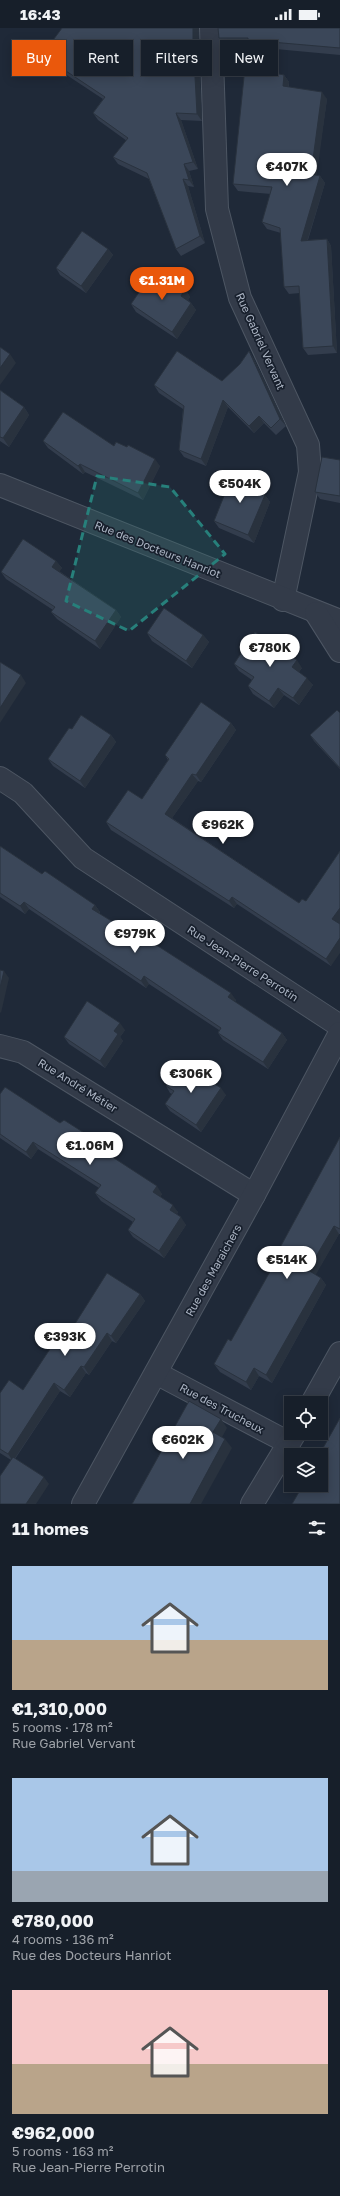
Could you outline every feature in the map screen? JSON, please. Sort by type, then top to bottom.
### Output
[{"type":"street","name":"Rue Gabriel Vervant","points":[[211,28],[217,209],[240,298],[308,444],[310,472],[283,600]]},
{"type":"street","name":"Rue des Docteurs Hanriot","points":[[0,485],[340,622]]},
{"type":"street","points":[[316,612],[340,651]]},
{"type":"street","name":"Rue Jean-Pierre Perrotin","points":[[0,778],[23,793],[83,858],[340,1026]]},
{"type":"street","name":"Rue des Maraichers","points":[[83,1504],[254,1195],[340,1033]]},
{"type":"street","name":"Rue André Métier","points":[[0,1046],[24,1052],[254,1195]]},
{"type":"street","points":[[316,1396],[340,1354]]},
{"type":"street","name":"Rue des Trucheux","points":[[156,1373],[284,1434]]},
{"type":"street","name":"Rue des Trucheux","points":[[252,1504],[291,1440]]},
{"type":"highlighted area","points":[[97,476],[170,487],[225,554],[129,631],[66,601]]},
{"type":"building","points":[[62,28],[193,28],[193,40],[141,40],[141,76],[195,76],[197,114],[176,113],[193,162],[184,164],[189,180],[183,179],[200,236],[176,249],[147,173],[113,157],[128,138],[93,113],[105,97],[66,71],[66,40],[53,40]]},
{"type":"building","points":[[218,28],[340,28],[340,48],[278,43],[278,40],[219,38]]},
{"type":"building","points":[[278,74],[284,75],[283,86],[322,92],[311,174],[320,176],[301,241],[327,239],[333,346],[303,348],[299,286],[284,287],[280,228],[262,222],[272,187],[233,184],[244,76],[278,76]]},
{"type":"building","points":[[82,231],[108,249],[81,286],[56,268]]},
{"type":"building","points":[[155,269],[185,289],[181,296],[191,303],[172,332],[131,304]]},
{"type":"building","points":[[0,347],[10,354],[0,368]]},
{"type":"building","points":[[177,351],[222,381],[240,364],[249,351],[280,419],[271,428],[259,416],[249,426],[223,400],[201,459],[179,450],[184,406],[154,385]]},
{"type":"building","points":[[0,390],[24,407],[3,438],[0,437]]},
{"type":"building","points":[[63,412],[114,446],[116,442],[127,447],[128,445],[155,459],[138,493],[80,464],[78,466],[43,441]]},
{"type":"building","points":[[322,457],[340,460],[340,496],[315,492]]},
{"type":"building","points":[[234,471],[260,481],[256,492],[265,495],[248,535],[214,521]]},
{"type":"building","points":[[23,539],[56,561],[52,567],[116,610],[95,641],[51,612],[55,607],[1,572]]},
{"type":"building","points":[[164,608],[203,635],[186,661],[147,633]]},
{"type":"building","points":[[255,632],[297,660],[292,667],[307,678],[293,698],[278,688],[269,701],[248,686],[254,677],[234,664]]},
{"type":"building","points":[[0,662],[21,675],[0,708]]},
{"type":"building","points":[[201,702],[231,723],[196,775],[192,774],[165,814],[299,903],[302,899],[306,901],[340,851],[340,908],[332,919],[340,924],[340,938],[326,959],[232,897],[229,901],[106,822],[128,790],[142,799],[169,759],[165,755]]},
{"type":"building","points":[[337,710],[340,713],[340,768],[310,735]]},
{"type":"building","points":[[81,715],[111,735],[80,781],[48,759],[69,728],[72,729]]},
{"type":"building","points":[[0,846],[42,874],[45,871],[95,905],[92,909],[131,933],[133,930],[231,993],[228,997],[282,1033],[263,1062],[218,1033],[221,1028],[144,976],[141,981],[24,902],[20,906],[0,893]]},
{"type":"building","points":[[0,970],[4,971],[0,988]]},
{"type":"building","points":[[87,1001],[120,1023],[114,1031],[118,1034],[100,1061],[64,1037]]},
{"type":"building","points":[[181,1063],[221,1088],[196,1125],[165,1104],[174,1091],[166,1086]]},
{"type":"building","points":[[5,1087],[60,1123],[64,1120],[97,1141],[94,1145],[157,1186],[153,1192],[173,1205],[170,1210],[181,1217],[159,1251],[128,1230],[135,1219],[95,1193],[101,1185],[33,1142],[26,1152],[0,1134],[0,1094]]},
{"type":"building","points":[[340,1137],[340,1229],[334,1226],[308,1270],[321,1278],[266,1375],[254,1368],[246,1382],[214,1364],[228,1339],[231,1341],[272,1268],[270,1266]]},
{"type":"building","points":[[107,1273],[140,1294],[111,1336],[107,1333],[84,1367],[81,1366],[64,1390],[54,1383],[8,1454],[0,1449],[0,1393],[9,1380],[23,1390],[67,1323],[73,1327]]},
{"type":"building","points":[[189,1401],[221,1419],[213,1432],[225,1439],[190,1504],[132,1504]]},
{"type":"building","points":[[340,1418],[340,1504],[292,1504],[299,1492],[328,1492],[328,1448],[323,1448]]},
{"type":"building","points":[[13,1457],[44,1477],[26,1504],[0,1504],[0,1476]]}]
